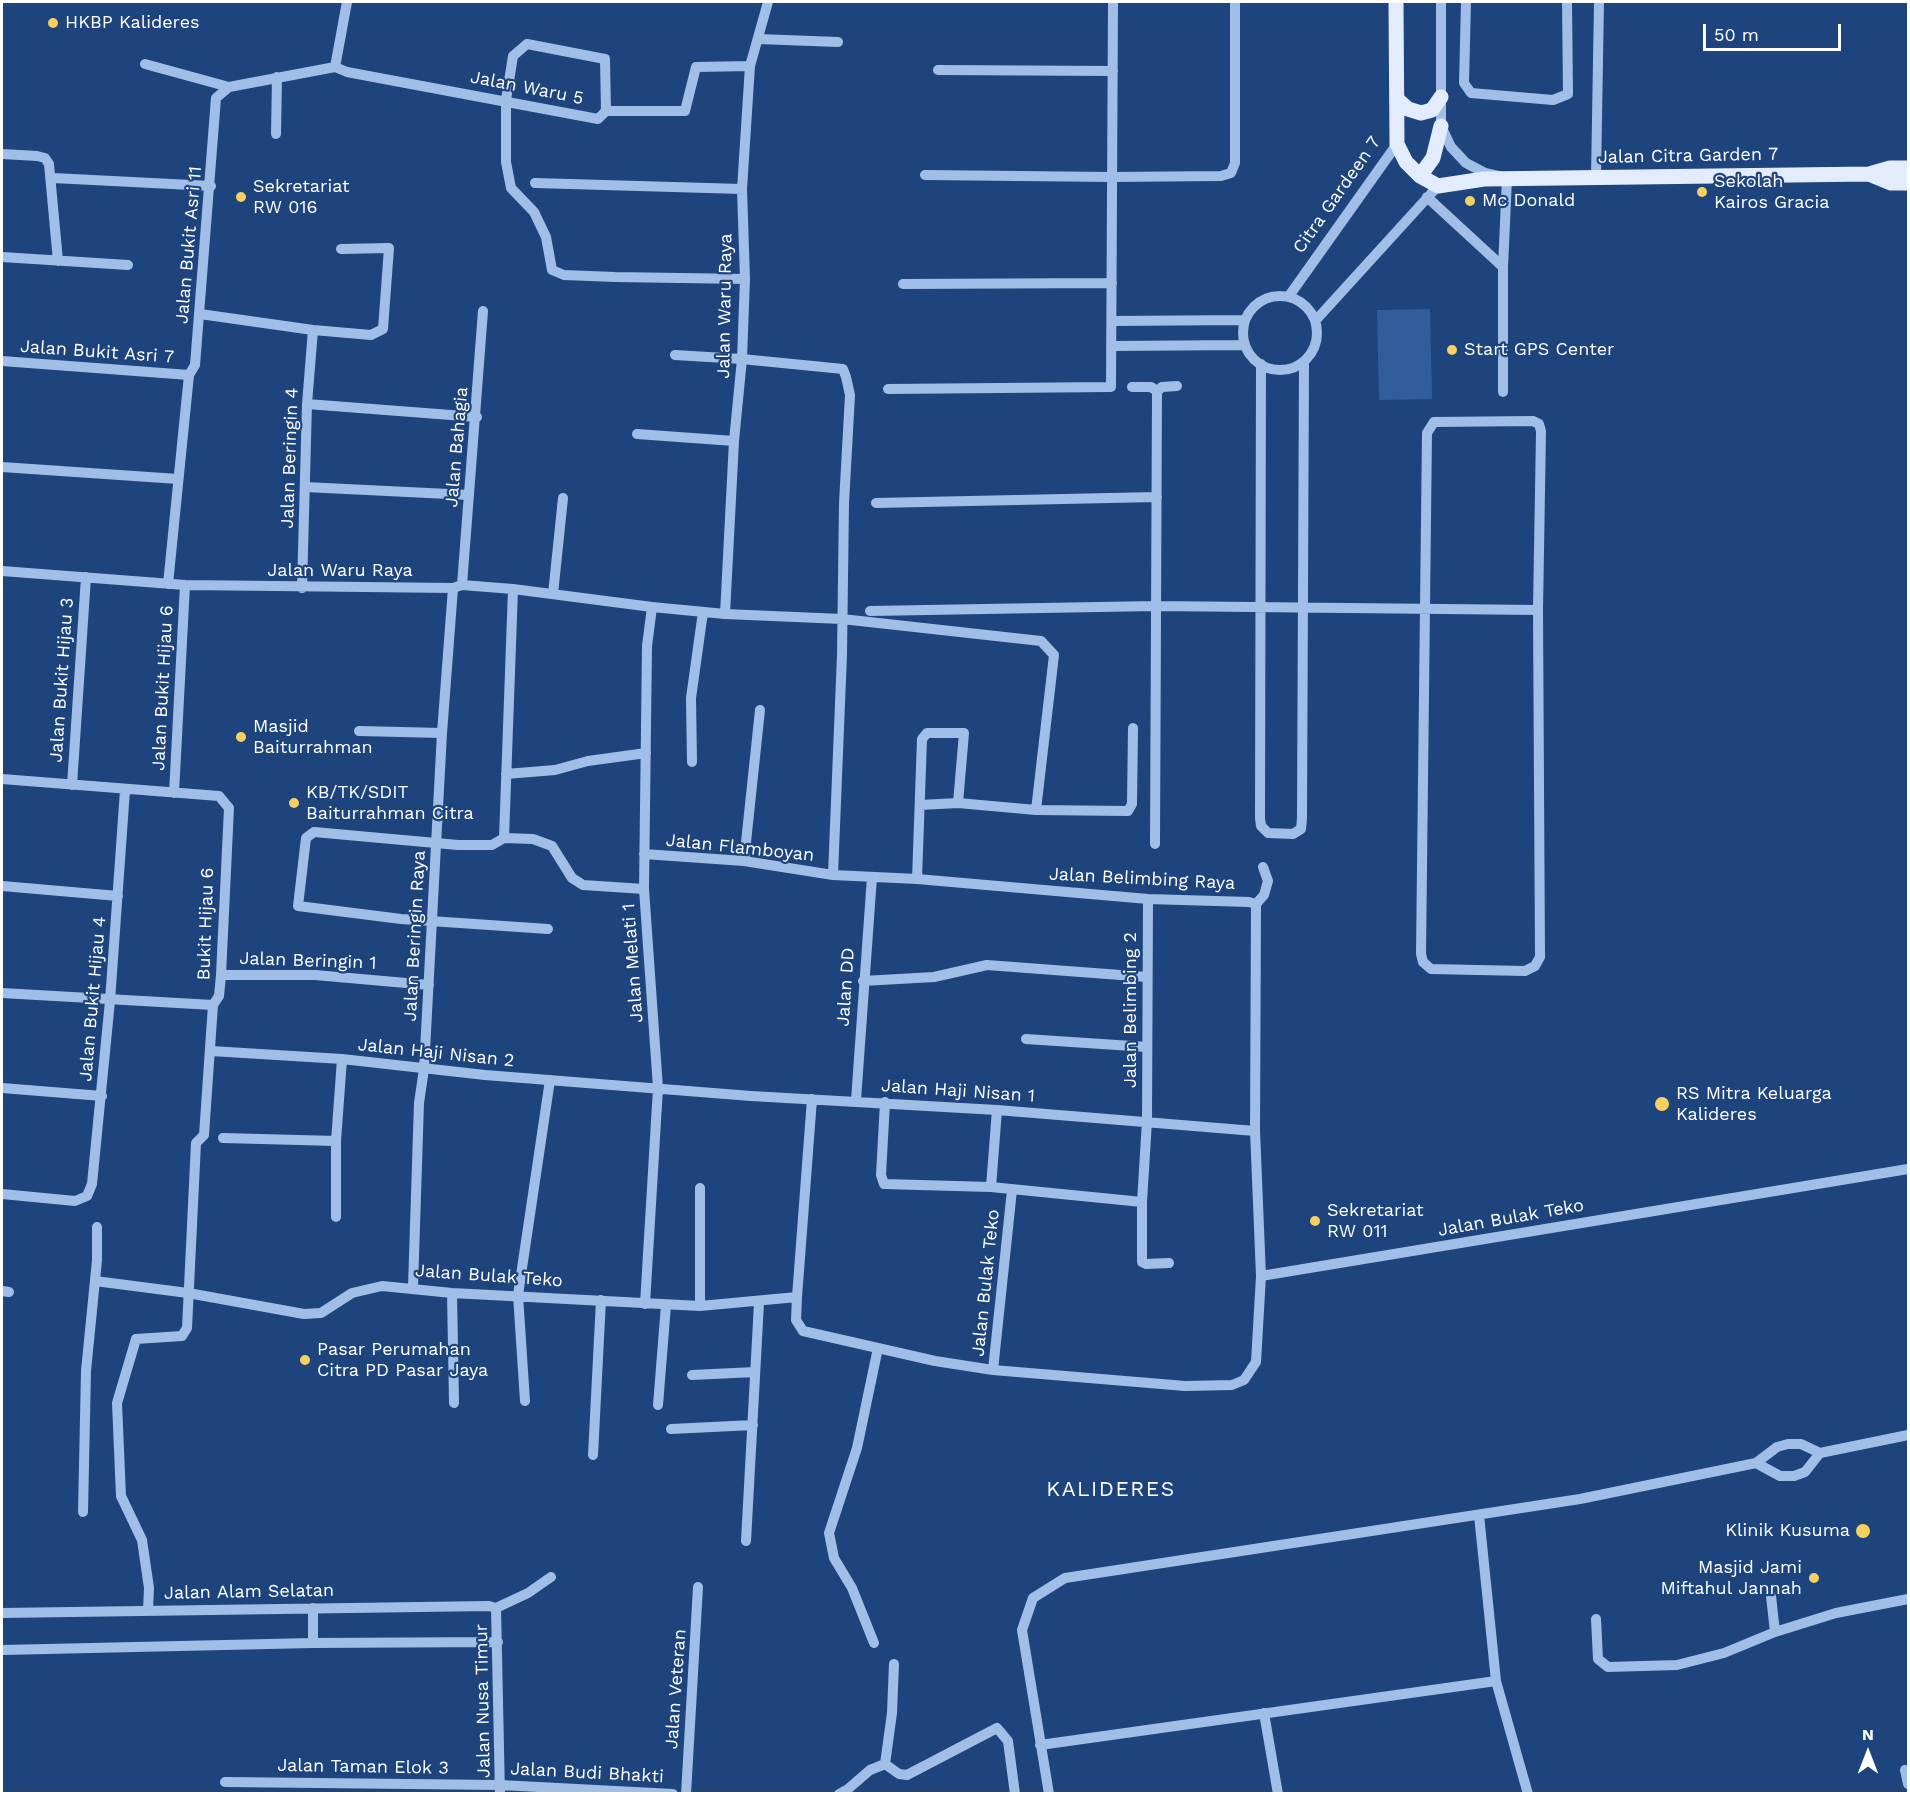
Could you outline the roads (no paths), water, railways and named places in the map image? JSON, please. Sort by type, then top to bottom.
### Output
[{"type":"main road","name":"Citra Gardeen 7","points":[[1396,2],[1397,144]]},
{"type":"main road","points":[[1397,99],[1408,109],[1421,113],[1432,110],[1441,97]]},
{"type":"main road","points":[[1420,176],[1433,158],[1441,126]]},
{"type":"main road","points":[[1397,144],[1406,162],[1420,176],[1438,186]]},
{"type":"main road","name":"Jalan Citra Garden 7","points":[[1438,186],[1461,181],[1508,178],[1869,174],[1890,168],[1908,168]]},
{"type":"main road","name":"Jalan Citra Garden 7","points":[[1869,174],[1891,183],[1908,183]]},
{"type":"street","points":[[145,64],[229,87],[335,67],[347,2]]},
{"type":"street","name":"Jalan Waru Raya","points":[[725,614],[734,441],[742,358],[745,279],[742,189],[750,66],[768,2]]},
{"type":"street","points":[[888,389],[1111,387],[1113,2]]},
{"type":"street","points":[[925,175],[1112,177],[1221,176],[1231,173],[1235,163],[1235,2]]},
{"type":"street","points":[[1441,126],[1442,2]]},
{"type":"street","points":[[1466,2],[1464,82],[1472,93],[1553,100],[1568,94],[1567,2]]},
{"type":"street","points":[[1596,177],[1599,2]]},
{"type":"street","points":[[758,39],[838,42]]},
{"type":"street","points":[[606,111],[605,59],[527,44],[513,56],[506,100],[506,162],[511,188],[534,212],[546,237],[552,270],[556,273],[615,277],[745,279]]},
{"type":"street","name":"Jalan Waru 5","points":[[335,67],[347,72],[598,118],[606,111],[685,111],[696,67],[750,66]]},
{"type":"street","points":[[938,70],[1113,71]]},
{"type":"street","points":[[276,134],[278,77]]},
{"type":"street","name":"Jalan Bukit Asri 11","points":[[168,584],[189,375],[195,365],[211,186],[216,98],[229,87]]},
{"type":"street","name":"Jalan Citra Garden 7","points":[[1441,126],[1451,147],[1466,163],[1485,173],[1508,178]]},
{"type":"street","name":"Citra Gardeen 7","points":[[1289,296],[1397,144]]},
{"type":"street","points":[[2,154],[45,158],[52,178],[58,261]]},
{"type":"street","points":[[52,178],[211,186]]},
{"type":"street","points":[[1503,392],[1503,267],[1508,178]]},
{"type":"street","points":[[535,183],[742,189]]},
{"type":"street","points":[[1316,320],[1438,186]]},
{"type":"street","points":[[1427,197],[1503,267]]},
{"type":"street","points":[[200,314],[313,330],[371,335],[383,329],[389,248],[341,249]]},
{"type":"street","points":[[2,257],[128,265]]},
{"type":"street","points":[[903,284],[1112,283]]},
{"type":"street","points":[[1271,296],[1289,296],[1306,304],[1316,320],[1318,335],[1314,350],[1304,362],[1290,369],[1275,370],[1261,364],[1251,356],[1242,333],[1245,320],[1255,305],[1271,296]]},
{"type":"street","name":"Jalan Bahagia","points":[[458,587],[470,495],[483,311]]},
{"type":"street","points":[[1112,321],[1245,320]]},
{"type":"street","name":"Jalan Beringin 4","points":[[302,588],[307,404],[313,330]]},
{"type":"street","points":[[1111,346],[1245,345]]},
{"type":"street","points":[[675,355],[742,358],[843,369],[846,376],[850,395],[844,503],[833,875]]},
{"type":"street","name":"Jalan Bukit Asri 7","points":[[2,361],[189,375]]},
{"type":"street","points":[[1261,364],[1260,818],[1262,826],[1268,833],[1293,834],[1301,829],[1304,362]]},
{"type":"street","points":[[1157,391],[1162,387],[1177,386]]},
{"type":"street","points":[[1132,387],[1151,387],[1157,391]]},
{"type":"street","points":[[1155,844],[1157,391]]},
{"type":"street","points":[[307,404],[477,417]]},
{"type":"street","points":[[1533,421],[1539,424],[1541,431],[1538,610],[1540,957],[1535,966],[1526,971],[1431,969],[1423,962],[1421,954],[1424,608],[1429,427],[1434,422],[1533,421]]},
{"type":"street","points":[[637,434],[734,441]]},
{"type":"street","points":[[2,466],[178,479]]},
{"type":"street","points":[[305,487],[470,495]]},
{"type":"street","points":[[876,503],[1157,497]]},
{"type":"street","points":[[553,594],[563,498]]},
{"type":"street","name":"Jalan Waru Raya","points":[[2,571],[185,585],[513,589],[652,607],[725,614],[842,619],[1041,641],[1050,648],[1054,655],[1036,810]]},
{"type":"street","name":"Jalan Bukit Hijau 3","points":[[72,784],[86,577]]},
{"type":"street","name":"Jalan Bukit Hijau 6","points":[[174,793],[185,585]]},
{"type":"street","name":"Jalan Beringin Raya","points":[[413,1287],[419,1103],[424,1069],[442,733],[458,587]]},
{"type":"street","points":[[504,838],[513,589]]},
{"type":"street","points":[[870,611],[1156,606],[1538,610]]},
{"type":"street","points":[[644,889],[647,646],[652,607]]},
{"type":"street","points":[[692,762],[691,698],[703,612]]},
{"type":"street","points":[[744,861],[760,710]]},
{"type":"street","points":[[920,805],[958,803],[1036,810],[1128,811],[1132,804],[1133,728]]},
{"type":"street","points":[[359,731],[442,733]]},
{"type":"street","points":[[917,879],[922,739],[927,733],[964,733],[958,803]]},
{"type":"street","points":[[506,774],[555,770],[600,759],[646,753]]},
{"type":"street","name":"Bukit Hijau 6","points":[[2,779],[219,796],[229,808],[219,996],[213,1005],[204,1135],[196,1143],[187,1328],[182,1336],[136,1339],[117,1403],[121,1496],[142,1540],[149,1588],[148,1610]]},
{"type":"street","name":"Jalan Bukit Hijau 4","points":[[2,1194],[75,1201],[87,1196],[93,1184],[110,1001],[125,790]]},
{"type":"street","name":"Jalan Melati 1","points":[[431,921],[298,906],[306,838],[314,832],[436,843],[492,845],[504,838],[533,839],[552,846],[572,878],[583,885],[644,889],[658,1088],[645,1304]]},
{"type":"street","name":"Jalan Flamboyan","points":[[644,854],[744,861],[833,875],[872,877]]},
{"type":"street","points":[[1262,1276],[1255,1131],[1257,908],[1268,881],[1263,867]]},
{"type":"street","name":"Jalan Belimbing Raya","points":[[872,877],[1257,908]]},
{"type":"street","name":"Jalan DD","points":[[856,1100],[872,877]]},
{"type":"street","points":[[2,886],[118,896]]},
{"type":"street","name":"Jalan Belimbing 2","points":[[1148,899],[1147,1120],[1142,1202],[1142,1262],[1146,1264],[1169,1263]]},
{"type":"street","points":[[431,921],[548,929]]},
{"type":"street","points":[[863,981],[934,977],[987,965],[1147,977]]},
{"type":"street","name":"Jalan Beringin 1","points":[[221,975],[315,975],[429,985]]},
{"type":"street","points":[[2,993],[110,1001],[213,1005]]},
{"type":"street","points":[[1026,1039],[1147,1047]]},
{"type":"street","name":"Jalan Haji Nisan 2","points":[[211,1051],[342,1059],[424,1069],[658,1088]]},
{"type":"street","points":[[336,1217],[336,1141],[342,1059]]},
{"type":"street","points":[[525,1401],[518,1295],[550,1080]]},
{"type":"street","points":[[2,1088],[102,1096]]},
{"type":"street","name":"Jalan Haji Nisan 1","points":[[658,1088],[1147,1120],[1255,1131]]},
{"type":"street","name":"Jalan Bulak Teko","points":[[812,1099],[796,1320],[803,1331],[935,1361],[993,1370],[1185,1386],[1232,1385],[1244,1380],[1256,1362],[1262,1276],[1908,1169]]},
{"type":"street","points":[[885,1102],[882,1180],[884,1184],[991,1187]]},
{"type":"street","name":"Jalan Bulak Teko","points":[[993,1370],[1012,1190],[991,1187],[996,1110]]},
{"type":"street","points":[[223,1138],[336,1141]]},
{"type":"street","points":[[700,1188],[700,1306]]},
{"type":"street","points":[[1012,1190],[1142,1202]]},
{"type":"street","points":[[83,1512],[86,1371],[95,1281],[97,1227]]},
{"type":"street","name":"Jalan Bulak Teko","points":[[95,1281],[188,1293],[304,1314],[321,1313],[352,1293],[382,1286],[413,1287],[452,1293],[700,1306],[759,1303],[797,1298]]},
{"type":"street","points":[[452,1293],[454,1403]]},
{"type":"street","points":[[593,1455],[601,1300]]},
{"type":"street","points":[[746,1541],[759,1303]]},
{"type":"street","points":[[658,1405],[666,1305]]},
{"type":"street","points":[[874,1643],[852,1588],[834,1558],[829,1533],[857,1448],[878,1348]]},
{"type":"street","points":[[692,1375],[755,1372]]},
{"type":"street","points":[[671,1430],[753,1425]]},
{"type":"street","points":[[1049,1794],[1022,1630],[1033,1598],[1065,1578],[1580,1499],[1756,1463],[1777,1448],[1788,1444],[1801,1443],[1820,1453],[1908,1435]]},
{"type":"street","points":[[1756,1463],[1780,1476],[1794,1476],[1805,1472],[1820,1453]]},
{"type":"street","points":[[1479,1515],[1496,1681],[1528,1794]]},
{"type":"street","points":[[496,1608],[528,1593],[551,1577]]},
{"type":"street","name":"Jalan Veteran","points":[[686,1794],[698,1587]]},
{"type":"street","points":[[1771,1596],[1775,1632]]},
{"type":"street","points":[[1596,1619],[1598,1659],[1608,1667],[1677,1665],[1724,1653],[1775,1632],[1836,1613],[1908,1599]]},
{"type":"street","points":[[313,1608],[314,1643]]},
{"type":"street","name":"Jalan Alam Selatan","points":[[2,1613],[313,1608],[496,1608]]},
{"type":"street","name":"Jalan Nusa Timur","points":[[496,1608],[500,1789]]},
{"type":"street","points":[[2,1650],[314,1643],[498,1642]]},
{"type":"street","points":[[885,1764],[892,1713],[894,1664]]},
{"type":"street","points":[[1040,1745],[1496,1681]]},
{"type":"street","points":[[1264,1713],[1278,1794]]},
{"type":"street","points":[[885,1764],[899,1774],[907,1775],[996,1728],[1008,1740],[1015,1794]]},
{"type":"street","points":[[839,1794],[870,1770],[885,1764]]},
{"type":"street","points":[[1905,1770],[1908,1784]]},
{"type":"street","name":"Jalan Taman Elok 3","points":[[225,1782],[367,1788],[500,1789]]},
{"type":"street","name":"Jalan Budi Bhakti","points":[[500,1789],[673,1794]]},
{"type":"place","name":"HKBP Kalideres","points":[[53,23]]},
{"type":"place","name":"Sekolah Kairos Gracia","points":[[1702,192]]},
{"type":"place","name":"Sekretariat RW 016","points":[[241,197]]},
{"type":"place","name":"Mc Donald","points":[[1470,201]]},
{"type":"place","name":"Start GPS Center","points":[[1452,350]]},
{"type":"place","name":"Masjid Baiturrahman","points":[[241,737]]},
{"type":"place","name":"KB/TK/SDIT Baiturrahman Citra","points":[[294,803]]},
{"type":"place","name":"RS Mitra Keluarga Kalideres","points":[[1662,1104]]},
{"type":"place","name":"Sekretariat RW 011","points":[[1315,1221]]},
{"type":"place","name":"Pasar Perumahan Citra PD Pasar Jaya","points":[[305,1360]]},
{"type":"place","name":"Klinik Kusuma","points":[[1863,1531]]},
{"type":"place","name":"Masjid Jami Miftahul Jannah","points":[[1814,1578]]},
{"type":"district","name":"KALIDERES","points":[[1111,1490]]}]
